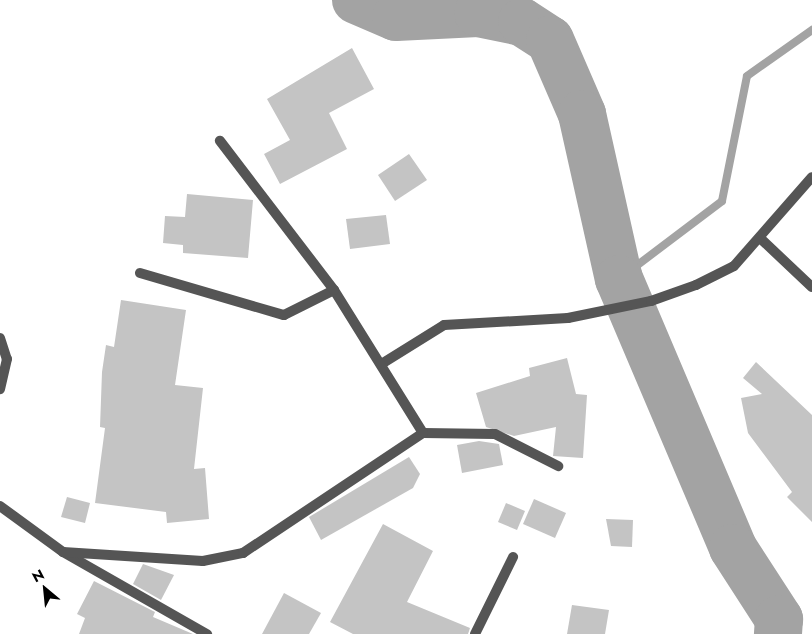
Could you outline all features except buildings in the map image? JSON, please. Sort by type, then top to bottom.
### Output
[{"type":"street","points":[[220,141],[334,290],[383,363],[423,433]]},
{"type":"street","points":[[383,363],[444,325],[568,318],[651,301],[734,266],[761,239],[812,177]]},
{"type":"street","points":[[761,239],[812,286]]},
{"type":"street","points":[[140,274],[284,315],[334,290]]},
{"type":"street","points":[[0,338],[7,359],[0,389]]},
{"type":"street","points":[[63,552],[203,561],[243,554],[423,433],[495,434],[558,466]]},
{"type":"street","points":[[0,506],[63,552],[207,634]]},
{"type":"street","points":[[475,634],[513,557]]},
{"type":"waterway","points":[[356,0],[396,17],[478,13],[522,22],[550,40],[582,114],[619,279],[733,548],[779,619],[778,634]]},
{"type":"waterway","points":[[619,279],[722,201],[747,76],[812,30]]}]
